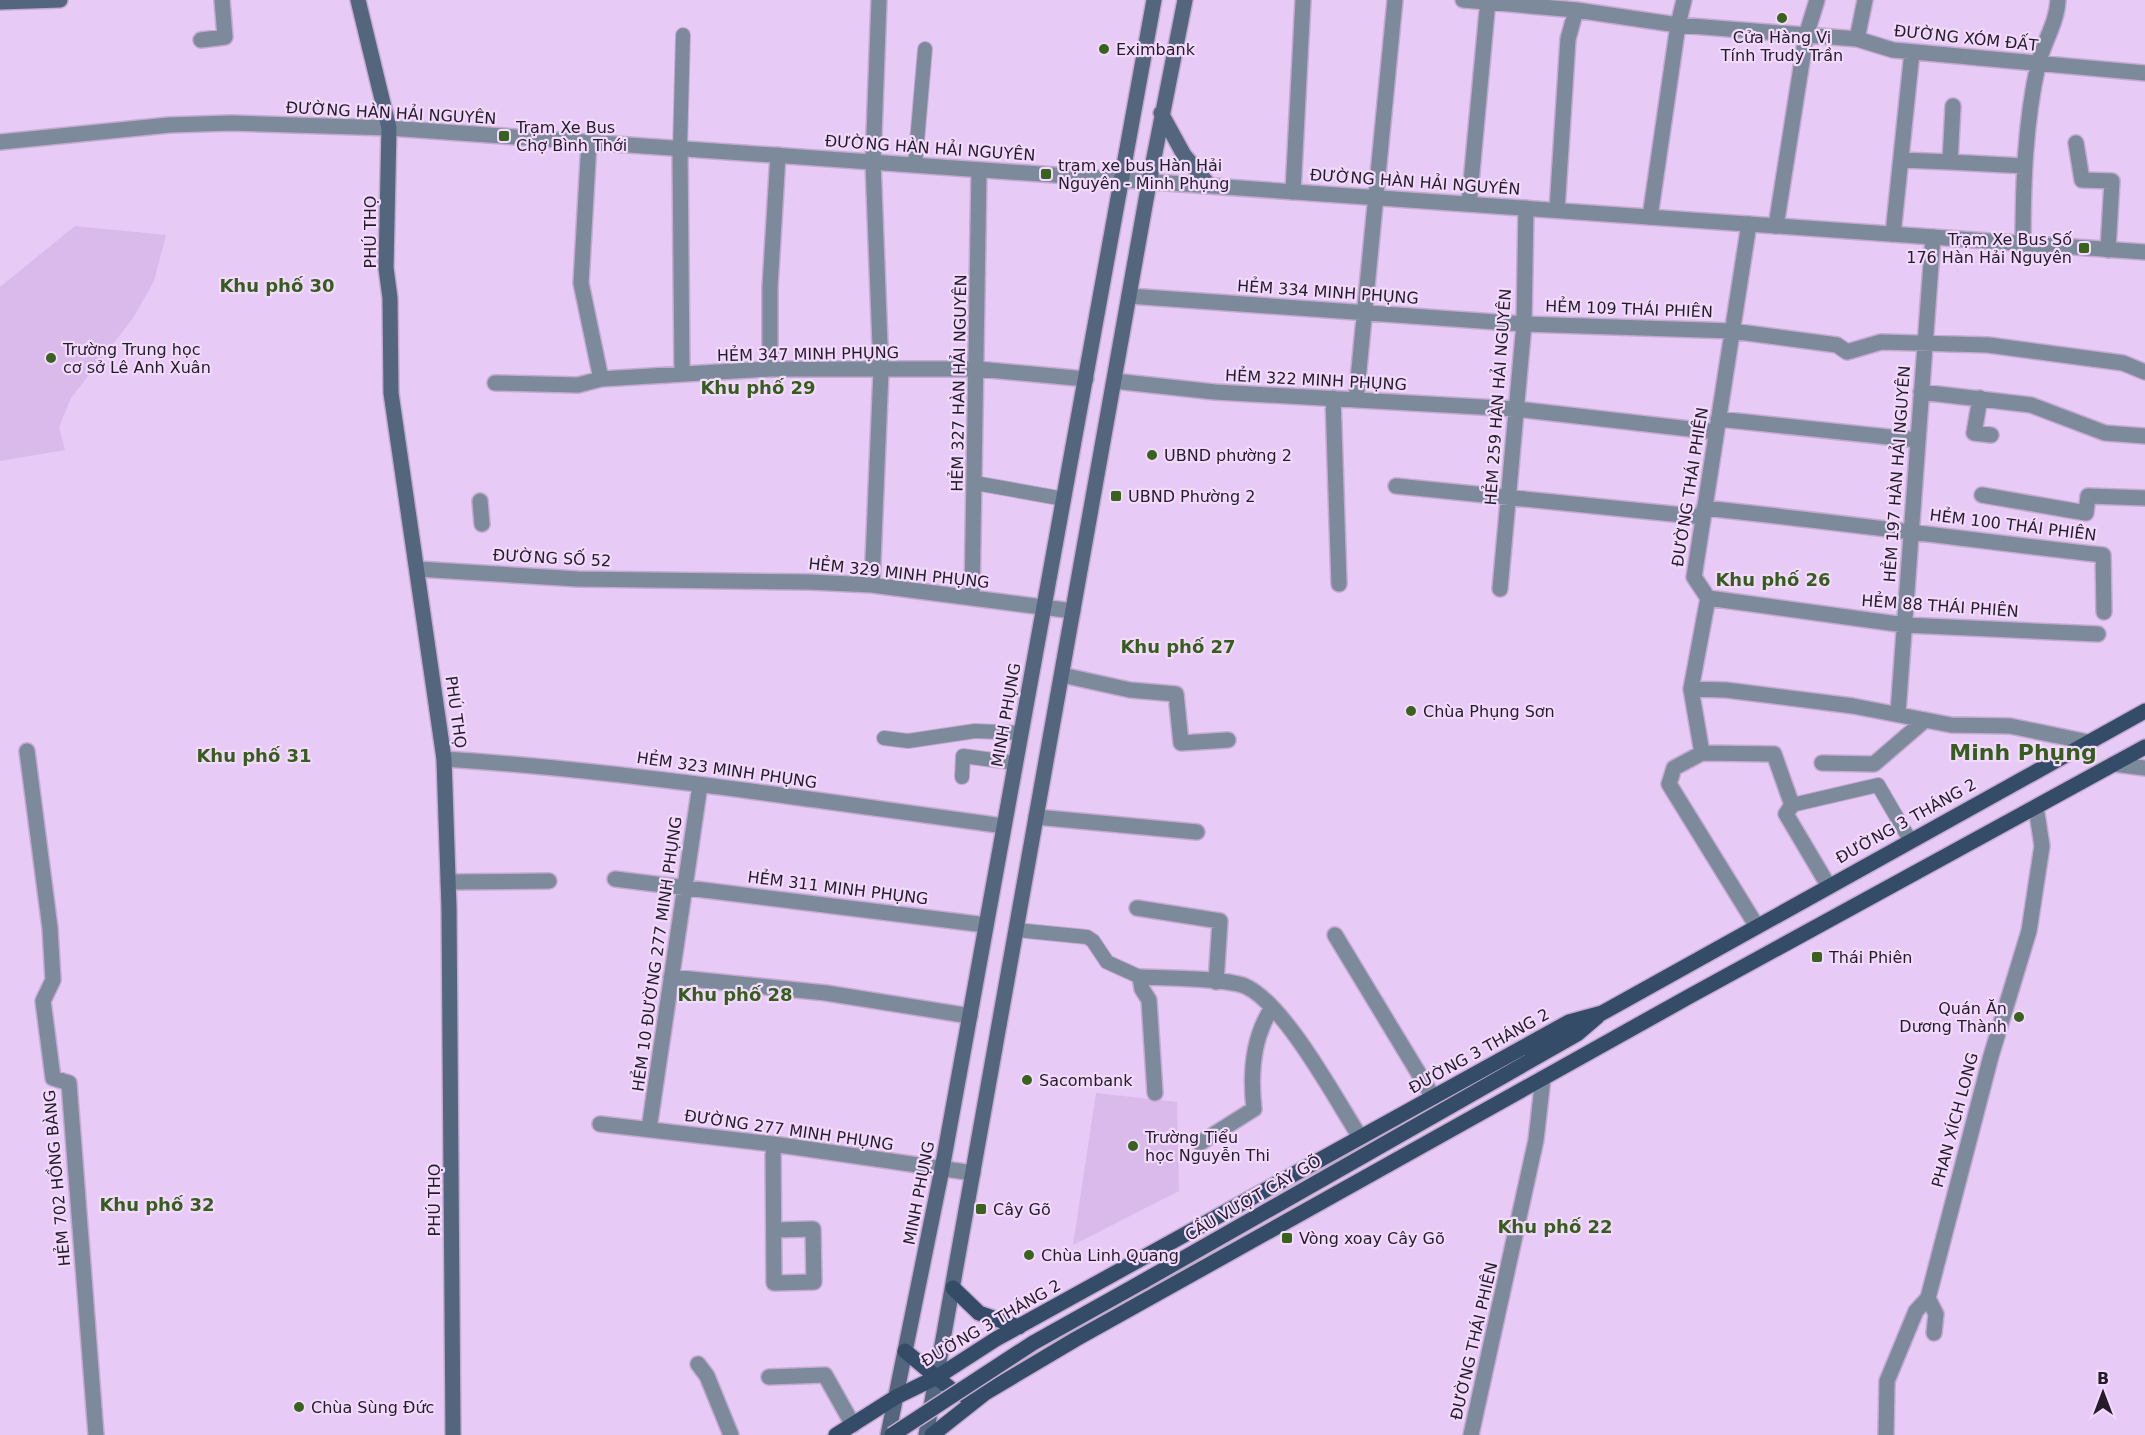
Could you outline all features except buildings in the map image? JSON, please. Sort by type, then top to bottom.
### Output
[{"type":"main road","points":[[0,2],[60,0]]},
{"type":"main road","name":"PHÚ THỌ","points":[[358,0],[389,128],[386,268],[390,298],[391,393],[401,480],[417,569],[444,759],[448,882],[453,1435]]},
{"type":"main road","name":"MINH PHỤNG","points":[[890,1435],[942,1169],[1154,0]]},
{"type":"main road","points":[[926,1435],[1161,113],[1185,0]]},
{"type":"main road","points":[[1161,113],[1184,155],[1208,184]]},
{"type":"main road","name":"ĐƯỜNG 3 THÁNG 2","points":[[836,1435],[896,1397],[937,1377],[1019,1327],[1360,1137],[1569,1022],[1602,1012],[2145,711]]},
{"type":"main road","points":[[932,1435],[976,1400],[1076,1339],[1543,1078],[2145,747]]},
{"type":"main road","name":"CẦU VƯỢT CÂY GÕ","points":[[890,1435],[1033,1343],[1576,1034],[1602,1012]]},
{"type":"main road","points":[[953,1288],[979,1313],[1019,1327]]},
{"type":"main road","points":[[905,1351],[952,1390],[976,1400]]},
{"type":"street","points":[[201,40],[225,37],[222,0]]},
{"type":"street","points":[[872,585],[881,371],[873,162],[879,0]]},
{"type":"street","points":[[1293,192],[1303,0]]},
{"type":"street","points":[[1356,400],[1378,198],[1395,0]]},
{"type":"street","name":"ĐƯỜNG XÓM ĐẤT","points":[[1463,0],[1576,10],[1678,26],[1857,39],[1893,50],[2145,73]]},
{"type":"street","points":[[1650,217],[1678,26],[1684,0]]},
{"type":"street","points":[[1776,226],[1806,36],[1816,0]]},
{"type":"street","points":[[1857,39],[1865,0]]},
{"type":"street","points":[[2023,244],[2027,135],[2038,64],[2058,12],[2058,0]]},
{"type":"street","points":[[1469,204],[1487,1]]},
{"type":"street","points":[[1557,210],[1568,39],[1576,10]]},
{"type":"street","points":[[682,374],[680,148],[683,35]]},
{"type":"street","points":[[915,165],[925,50]]},
{"type":"street","points":[[1893,234],[1912,52]]},
{"type":"street","points":[[1950,162],[1953,106]]},
{"type":"street","name":"ĐƯỜNG HÀN HẢI NGUYÊN","points":[[0,142],[169,125],[231,123],[389,128],[1149,183],[1208,184],[1293,192],[2145,252]]},
{"type":"street","points":[[589,142],[581,283],[601,379]]},
{"type":"street","points":[[2076,143],[2082,180],[2112,181],[2108,250]]},
{"type":"street","points":[[770,369],[770,287],[778,155]]},
{"type":"street","points":[[1901,160],[2025,166]]},
{"type":"street","name":"HẺM 327 HÀN HẢI NGUYÊN","points":[[972,598],[978,369],[979,170]]},
{"type":"street","name":"HẺM 259 HÀN HẢI NGUYÊN","points":[[1500,589],[1524,324],[1526,208]]},
{"type":"street","name":"ĐƯỜNG THÁI PHIÊN","points":[[1708,598],[1694,577],[1749,224]]},
{"type":"street","name":"HẺM 197 HÀN HẢI NGUYÊN","points":[[1898,713],[1933,237]]},
{"type":"street","name":"HẺM 334 MINH PHỤNG","points":[[1129,296],[1524,324]]},
{"type":"street","name":"HẺM 109 THÁI PHIÊN","points":[[1524,324],[1732,331],[1837,345],[1847,352],[1881,342],[1924,345]]},
{"type":"street","points":[[1924,345],[1988,345],[2123,363],[2145,372]]},
{"type":"street","name":"HẺM 347 MINH PHỤNG","points":[[495,383],[578,385],[601,379],[770,369],[881,371],[978,369],[1086,379]]},
{"type":"street","name":"HẺM 322 MINH PHỤNG","points":[[1114,381],[1215,392],[1516,409],[1917,440]]},
{"type":"street","points":[[1921,392],[2031,405],[2105,433],[2145,436]]},
{"type":"street","points":[[1980,398],[1974,433],[1991,435]]},
{"type":"street","points":[[1333,399],[1339,584]]},
{"type":"street","points":[[975,483],[1064,499]]},
{"type":"street","name":"HẺM 100 THÁI PHIÊN","points":[[1396,486],[1910,530],[1978,541],[2103,555],[2104,612]]},
{"type":"street","points":[[1982,495],[2086,513],[2088,496],[2145,498]]},
{"type":"street","points":[[480,501],[482,524]]},
{"type":"street","name":"ĐƯỜNG SỐ 52","points":[[417,569],[578,579],[685,580]]},
{"type":"street","name":"HẺM 329 MINH PHỤNG","points":[[685,580],[872,585],[1072,612]]},
{"type":"street","points":[[1702,753],[1691,689],[1708,598]]},
{"type":"street","name":"HẺM 88 THÁI PHIÊN","points":[[1708,598],[1905,625],[2098,634]]},
{"type":"street","points":[[1062,675],[1130,690],[1176,694],[1181,743],[1228,740]]},
{"type":"street","points":[[1691,689],[1726,690],[1898,713],[1951,724],[2010,726],[2088,742]]},
{"type":"street","points":[[1822,763],[1874,764],[1925,720]]},
{"type":"street","points":[[884,738],[908,741],[975,731],[1021,733]]},
{"type":"street","name":"HẺM 702 HỒNG BÀNG","points":[[27,751],[50,928],[53,980],[44,1001],[54,1078],[69,1083],[96,1435]]},
{"type":"street","points":[[1756,925],[1669,784],[1674,768],[1702,753],[1774,754],[1792,805]]},
{"type":"street","points":[[962,777],[963,756],[1016,763]]},
{"type":"street","name":"HẺM 323 MINH PHỤNG","points":[[444,759],[533,765],[1004,826]]},
{"type":"street","points":[[2114,764],[2145,768]]},
{"type":"street","name":"HẺM 10 ĐƯỜNG 277 MINH PHỤNG","points":[[649,1129],[700,785]]},
{"type":"street","points":[[1828,885],[1786,814],[1792,805],[1878,785],[1910,840]]},
{"type":"street","name":"PHAN XÍCH LONG","points":[[1886,1435],[1887,1381],[1916,1311],[1928,1298],[1988,1066],[2029,931],[2042,846],[2036,807]]},
{"type":"street","points":[[1036,817],[1197,832]]},
{"type":"street","name":"HẺM 311 MINH PHỤNG","points":[[615,879],[986,925]]},
{"type":"street","points":[[448,882],[549,881]]},
{"type":"street","points":[[1137,908],[1220,921],[1216,982]]},
{"type":"street","points":[[1016,930],[1087,937],[1093,941],[1107,962],[1140,977],[1242,985],[1258,994],[1290,1027],[1360,1137]]},
{"type":"street","points":[[1335,935],[1433,1097]]},
{"type":"street","points":[[671,977],[826,993],[970,1016]]},
{"type":"street","points":[[1140,977],[1142,989],[1149,1000],[1155,1093]]},
{"type":"street","points":[[1200,1143],[1254,1109],[1250,1076],[1261,1025],[1272,1008]]},
{"type":"street","name":"ĐƯỜNG THÁI PHIÊN","points":[[1471,1435],[1536,1140],[1543,1078]]},
{"type":"street","name":"ĐƯỜNG 277 MINH PHỤNG","points":[[600,1124],[773,1144],[973,1173]]},
{"type":"street","points":[[773,1144],[774,1230]]},
{"type":"street","points":[[1928,1298],[1936,1314],[1934,1333]]},
{"type":"street","points":[[698,1364],[707,1376],[731,1435]]},
{"type":"street","points":[[770,1377],[825,1375],[853,1425]]},
{"type":"shaded area","name":"Trường Trung học cơ sở Lê Anh Xuân","points":[[75,226],[166,235],[154,281],[133,318],[71,398],[59,427],[65,450],[0,461],[0,287]]},
{"type":"shaded area","name":"Trường Tiểu học Nguyễn Thi","points":[[1096,1093],[1177,1102],[1179,1191],[1073,1245]]},
{"type":"place","name":"Cửa Hàng Vi Tính Trudy Trần","points":[[1782,18]]},
{"type":"place","name":"Eximbank","points":[[1104,49]]},
{"type":"place","name":"Trạm Xe Bus Chợ Bình Thới","points":[[504,136]]},
{"type":"place","name":"trạm xe bus Hàn Hải Nguyên - Minh Phụng","points":[[1046,174]]},
{"type":"place","name":"Trạm Xe Bus Số 176 Hàn Hải Nguyên","points":[[2084,248]]},
{"type":"place","name":"Trường Trung học cơ sở Lê Anh Xuân","points":[[51,358]]},
{"type":"place","name":"UBND phường 2","points":[[1152,455]]},
{"type":"place","name":"UBND Phường 2","points":[[1116,496]]},
{"type":"place","name":"Chùa Phụng Sơn","points":[[1411,711]]},
{"type":"place","name":"Thái Phiên","points":[[1817,957]]},
{"type":"place","name":"Quán Ăn Dương Thành","points":[[2019,1017]]},
{"type":"place","name":"Sacombank","points":[[1027,1080]]},
{"type":"place","name":"Trường Tiểu học Nguyễn Thi","points":[[1133,1146]]},
{"type":"place","name":"Cây Gõ","points":[[981,1209]]},
{"type":"place","name":"Vòng xoay Cây Gõ","points":[[1287,1238]]},
{"type":"place","name":"Chùa Linh Quang","points":[[1029,1255]]},
{"type":"place","name":"Chùa Sùng Đức","points":[[299,1407]]},
{"type":"district","name":"Khu phố 30","points":[[277,285]]},
{"type":"district","name":"Khu phố 29","points":[[758,387]]},
{"type":"district","name":"Khu phố 26","points":[[1773,579]]},
{"type":"district","name":"Khu phố 27","points":[[1178,646]]},
{"type":"district","name":"Minh Phụng","points":[[2023,752]]},
{"type":"district","name":"Khu phố 31","points":[[254,755]]},
{"type":"district","name":"Khu phố 28","points":[[735,994]]},
{"type":"district","name":"Khu phố 32","points":[[157,1204]]},
{"type":"district","name":"Khu phố 22","points":[[1555,1226]]}]
